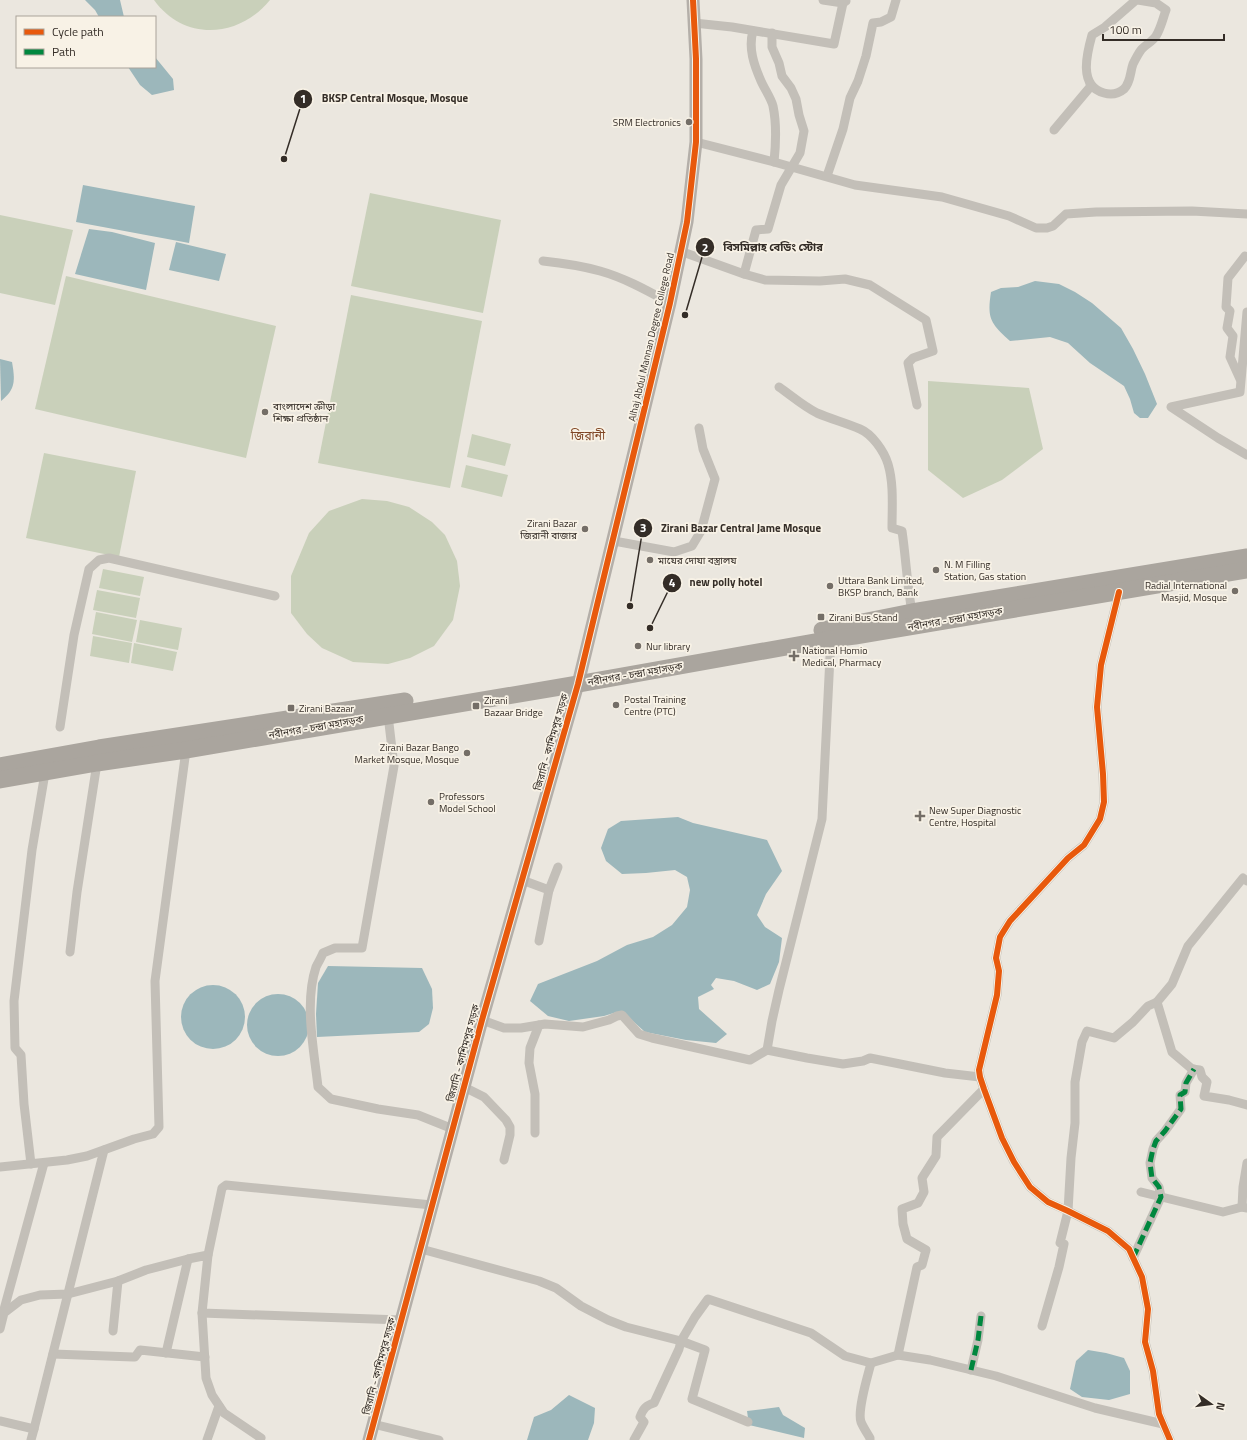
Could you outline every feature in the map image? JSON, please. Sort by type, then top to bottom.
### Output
[{"type":"highway","name":"নবীনগর - চন্দ্রা মহাসড়ক","points":[[0,780],[388,715],[580,678],[831,634],[912,612],[1247,557]]},
{"type":"highway","name":"নবীনগর - চন্দ্রা মহাসড়ক","points":[[831,634],[855,636],[1247,570]]},
{"type":"highway","name":"নবীনগর - চন্দ্রা মহাসড়ক","points":[[0,766],[99,748],[251,724],[580,678]]},
{"type":"street","name":"Alhaj Abdul Mannan Degree College Road","points":[[580,678],[670,303],[687,222],[696,142],[696,59],[693,0]]},
{"type":"street","points":[[694,23],[772,33],[834,44],[845,2],[823,0]]},
{"type":"street","points":[[827,176],[843,129],[850,98],[858,81],[866,56],[874,23],[882,22],[891,17],[896,0]]},
{"type":"street","points":[[1137,0],[1156,3],[1166,10],[1156,36],[1141,50],[1133,64],[1130,78],[1124,89],[1115,94],[1106,94],[1099,92],[1090,84],[1086,75],[1088,52],[1092,35],[1105,27],[1137,0]]},
{"type":"street","points":[[753,31],[751,49],[761,81],[772,106],[777,140],[774,162]]},
{"type":"street","points":[[744,274],[756,230],[768,229],[781,185],[800,153],[804,131],[796,99],[791,88],[782,76],[779,63],[772,48],[772,33]]},
{"type":"street","points":[[1054,130],[1091,86],[1090,84]]},
{"type":"street","points":[[696,142],[791,166],[855,185],[942,197],[1009,216],[1036,228],[1047,228],[1053,226],[1066,214],[1192,211],[1247,214]]},
{"type":"street","points":[[680,251],[765,280],[820,281],[845,279],[870,285],[926,320],[933,351],[913,358],[908,363],[917,405]]},
{"type":"street","points":[[1241,380],[1230,357],[1233,336],[1227,328],[1230,311],[1226,306],[1228,278],[1246,254]]},
{"type":"street","points":[[543,261],[601,271],[644,289],[670,303]]},
{"type":"street","points":[[1247,312],[1240,392],[1171,407],[1247,455]]},
{"type":"street","points":[[779,387],[818,413],[861,429],[881,449],[888,462],[891,478],[892,528],[902,531],[912,612]]},
{"type":"street","points":[[614,541],[674,552],[692,546],[701,531],[715,479],[703,449],[699,428]]},
{"type":"street","points":[[60,727],[74,635],[89,569],[99,560],[109,558],[275,596]]},
{"type":"street","points":[[1119,592],[1101,665],[1096,707],[1103,774],[1104,802],[1100,819],[1084,845],[1068,858],[1010,921],[1000,937],[996,958],[999,971],[996,995],[979,1070],[984,1089],[1002,1138],[1014,1162],[1030,1188],[1048,1202],[1108,1231],[1129,1249],[1142,1277],[1148,1309],[1145,1342],[1154,1371],[1159,1414],[1170,1440]]},
{"type":"street","points":[[767,1050],[779,990],[815,853],[822,819],[831,634]]},
{"type":"street","name":"জিরানি - কাশিমপুর সড়ক","points":[[369,1440],[482,1020],[580,678]]},
{"type":"street","points":[[388,715],[394,766],[362,948],[335,948],[323,953],[316,967],[312,989],[310,1015],[318,1087],[331,1099],[378,1109],[418,1115],[453,1128]]},
{"type":"street","points":[[0,1167],[44,1163],[87,1156],[134,1138],[154,1134],[159,1127],[155,981],[186,750]]},
{"type":"street","points":[[70,952],[77,892],[97,763]]},
{"type":"street","points":[[31,1164],[24,1104],[22,1055],[15,1048],[14,1002],[24,910],[45,773]]},
{"type":"street","points":[[539,940],[549,890],[558,867]]},
{"type":"street","points":[[1042,1326],[1064,1244],[1060,1243],[1068,1211],[1071,1158],[1075,1123],[1075,1082],[1082,1042],[1087,1031],[1114,1038],[1133,1022],[1148,1006],[1157,1002],[1172,984],[1188,946],[1243,878],[1247,881]]},
{"type":"street","points":[[522,880],[549,890]]},
{"type":"street","points":[[1157,1002],[1172,1052],[1192,1069],[1200,1070],[1202,1077],[1207,1082],[1204,1096],[1229,1100],[1247,1105]]},
{"type":"street","points":[[482,1020],[504,1028],[521,1028],[545,1024],[582,1027],[622,1015],[639,1034],[750,1060],[767,1050],[787,1055],[843,1064],[863,1061],[870,1058],[945,1073],[980,1077]]},
{"type":"street","points":[[535,1133],[535,1094],[529,1063],[530,1048],[539,1025]]},
{"type":"street","points":[[1133,1258],[1161,1197],[1159,1187],[1152,1178],[1150,1168],[1154,1145],[1176,1118],[1181,1109],[1180,1095],[1185,1092],[1186,1083],[1194,1069]]},
{"type":"street","points":[[464,1087],[484,1097],[506,1120],[510,1127],[510,1135],[504,1160]]},
{"type":"street","points":[[898,1356],[917,1267],[922,1266],[926,1250],[907,1239],[903,1224],[902,1209],[918,1203],[924,1192],[922,1178],[936,1156],[937,1137],[984,1089]]},
{"type":"street","points":[[31,1440],[104,1150]]},
{"type":"street","points":[[0,1329],[2,1314],[44,1163]]},
{"type":"street","points":[[1141,1192],[1223,1212],[1245,1207],[1243,1186],[1247,1163]]},
{"type":"street","points":[[262,1439],[224,1413],[212,1395],[206,1378],[202,1313],[208,1255],[222,1188],[226,1185],[432,1205]]},
{"type":"street","points":[[421,1249],[539,1281],[556,1288],[582,1306],[608,1320],[681,1341],[705,1350],[692,1399],[748,1422]]},
{"type":"street","points":[[2,1314],[21,1300],[27,1298],[40,1295],[68,1294],[118,1281],[146,1270],[208,1255]]},
{"type":"street","points":[[166,1353],[188,1259]]},
{"type":"street","points":[[113,1331],[118,1281]]},
{"type":"street","points":[[634,1440],[644,1422],[640,1417],[642,1410],[647,1405],[654,1403],[679,1349],[681,1341],[695,1317],[708,1299],[811,1333],[845,1356],[871,1363],[898,1356],[930,1360],[996,1376],[1095,1408],[1163,1424]]},
{"type":"street","points":[[202,1313],[401,1320]]},
{"type":"street","points":[[971,1370],[978,1340],[981,1316]]},
{"type":"street","points":[[53,1354],[135,1357],[140,1350],[205,1357]]},
{"type":"street","points":[[870,1440],[860,1421],[860,1415],[863,1394],[871,1363]]},
{"type":"street","points":[[207,1440],[219,1406]]},
{"type":"street","points":[[0,1422],[34,1429]]},
{"type":"street","points":[[373,1424],[439,1440]]},
{"type":"green space","points":[[154,0],[270,0],[257,13],[243,22],[228,28],[212,30],[196,28],[180,23],[166,14]]},
{"type":"green space","points":[[370,193],[501,220],[483,313],[351,286]]},
{"type":"green space","points":[[0,215],[73,230],[55,305],[0,293]]},
{"type":"green space","points":[[66,276],[276,326],[246,458],[35,409]]},
{"type":"green space","points":[[351,295],[482,321],[450,488],[318,463]]},
{"type":"green space","points":[[928,381],[1029,388],[1043,449],[1002,480],[963,498],[928,470]]},
{"type":"green space","points":[[472,434],[511,444],[505,466],[467,457]]},
{"type":"green space","points":[[44,453],[136,471],[119,557],[26,538]]},
{"type":"green space","points":[[466,465],[508,475],[502,497],[461,487]]},
{"type":"green space","points":[[362,499],[387,501],[409,507],[432,522],[445,535],[457,561],[460,586],[453,620],[434,646],[410,658],[388,664],[353,662],[322,648],[307,634],[291,613],[291,576],[309,533],[329,511]]},
{"type":"green space","points":[[103,569],[144,577],[140,596],[99,588]]},
{"type":"green space","points":[[97,590],[140,598],[136,618],[93,610]]},
{"type":"green space","points":[[96,612],[137,620],[132,642],[92,634]]},
{"type":"green space","points":[[140,620],[182,628],[178,650],[136,642]]},
{"type":"green space","points":[[93,636],[132,643],[129,663],[90,656]]},
{"type":"green space","points":[[134,643],[177,652],[173,671],[131,663]]},
{"type":"water","points":[[85,0],[120,0],[124,16],[98,16],[95,10]]},
{"type":"water","points":[[156,58],[173,79],[174,90],[152,95],[140,85],[129,68],[156,68]]},
{"type":"water","points":[[83,185],[195,206],[189,243],[76,222]]},
{"type":"water","points":[[89,229],[112,232],[155,243],[146,290],[75,274]]},
{"type":"water","points":[[176,242],[226,254],[219,281],[169,270]]},
{"type":"water","points":[[1035,281],[1059,284],[1075,292],[1092,303],[1121,328],[1145,374],[1157,404],[1148,418],[1140,418],[1134,413],[1124,386],[1090,363],[1068,343],[1050,337],[1010,341],[998,329],[990,314],[989,308],[991,292],[1001,288],[1018,287]]},
{"type":"water","points":[[0,359],[12,362],[14,374],[12,388],[6,397],[1,401]]},
{"type":"water","points":[[678,817],[693,823],[767,840],[782,871],[766,894],[757,915],[765,927],[782,938],[779,962],[770,984],[757,990],[734,981],[716,978],[711,985],[714,989],[698,997],[699,1009],[727,1034],[716,1043],[686,1040],[645,1032],[624,1013],[617,1012],[604,1016],[569,1021],[548,1016],[530,1001],[538,984],[597,961],[627,945],[653,937],[672,925],[687,907],[690,890],[687,877],[675,870],[622,874],[606,861],[601,848],[608,829],[621,821]]},
{"type":"water","points":[[328,966],[422,968],[432,989],[433,1008],[429,1024],[419,1032],[317,1037],[316,1014],[318,983]]},
{"type":"water","points":[[207,985],[219,985],[236,994],[243,1005],[245,1017],[243,1029],[236,1040],[219,1049],[207,1049],[195,1044],[186,1035],[181,1023],[181,1011],[186,999],[195,990]]},
{"type":"water","points":[[278,994],[295,999],[300,1003],[304,1008],[309,1025],[304,1042],[300,1047],[295,1051],[278,1056],[261,1051],[256,1047],[252,1042],[247,1025],[252,1008],[256,1003],[261,999]]},
{"type":"water","points":[[1088,1350],[1124,1358],[1130,1371],[1130,1394],[1109,1400],[1082,1397],[1070,1389],[1076,1361]]},
{"type":"water","points":[[569,1395],[595,1408],[594,1423],[588,1440],[527,1440],[534,1417],[551,1410]]},
{"type":"water","points":[[779,1407],[783,1415],[805,1428],[804,1438],[749,1425],[747,1411]]},
{"type":"marked path","points":[[1133,1258],[1161,1197],[1159,1187],[1152,1178],[1150,1163],[1153,1149],[1156,1141],[1181,1109],[1180,1095],[1185,1092],[1186,1083],[1194,1069]]},
{"type":"marked path","points":[[971,1370],[978,1340],[981,1316]]},
{"type":"cycle path","points":[[369,1440],[482,1020],[578,684],[670,303],[687,222],[696,142],[696,59],[693,0]]},
{"type":"cycle path","points":[[1119,592],[1101,665],[1097,707],[1104,802],[1100,819],[1084,845],[1068,858],[1010,921],[1000,937],[996,958],[999,971],[997,995],[979,1070],[984,1089],[1002,1138],[1014,1162],[1030,1187],[1048,1202],[1108,1231],[1129,1249],[1142,1277],[1148,1309],[1145,1342],[1153,1371],[1159,1414],[1170,1440]]},
{"type":"place","name":"SRM Electronics","points":[[689,122]]},
{"type":"place","name":"BKSP Central Mosque, Mosque","points":[[284,159]]},
{"type":"place","name":"বিসমিল্লাহ বেডিং স্টোর","points":[[685,315]]},
{"type":"place","name":"বাংলাদেশ ক্রীড়া শিক্ষা প্রতিষ্ঠান","points":[[265,412]]},
{"type":"place","name":"Zirani Bazar জিরানী বাজার","points":[[585,529]]},
{"type":"place","name":"মায়ের দোয়া বস্ত্রালয়","points":[[650,560]]},
{"type":"place","name":"N. M Filling Station, Gas station","points":[[936,570]]},
{"type":"place","name":"Uttara Bank Limited, BKSP branch, Bank","points":[[830,586]]},
{"type":"place","name":"Radial International Masjid, Mosque","points":[[1235,591]]},
{"type":"place","name":"Zirani Bazar Central Jame Mosque","points":[[630,606]]},
{"type":"place","name":"Zirani Bus Stand","points":[[821,617]]},
{"type":"place","name":"new polly hotel","points":[[650,628]]},
{"type":"place","name":"Nur library","points":[[638,646]]},
{"type":"place","name":"National Homio Medical, Pharmacy","points":[[794,656]]},
{"type":"place","name":"Postal Training Centre (PTC)","points":[[616,705]]},
{"type":"place","name":"Zirani Bazaar Bridge","points":[[476,706]]},
{"type":"place","name":"Zirani Bazaar","points":[[291,708]]},
{"type":"place","name":"Zirani Bazar Bango Market Mosque, Mosque","points":[[467,753]]},
{"type":"place","name":"Professors Model School","points":[[431,802]]},
{"type":"place","name":"New Super Diagnostic Centre, Hospital","points":[[920,816]]},
{"type":"district","name":"জিরানী","points":[[588,435]]}]
